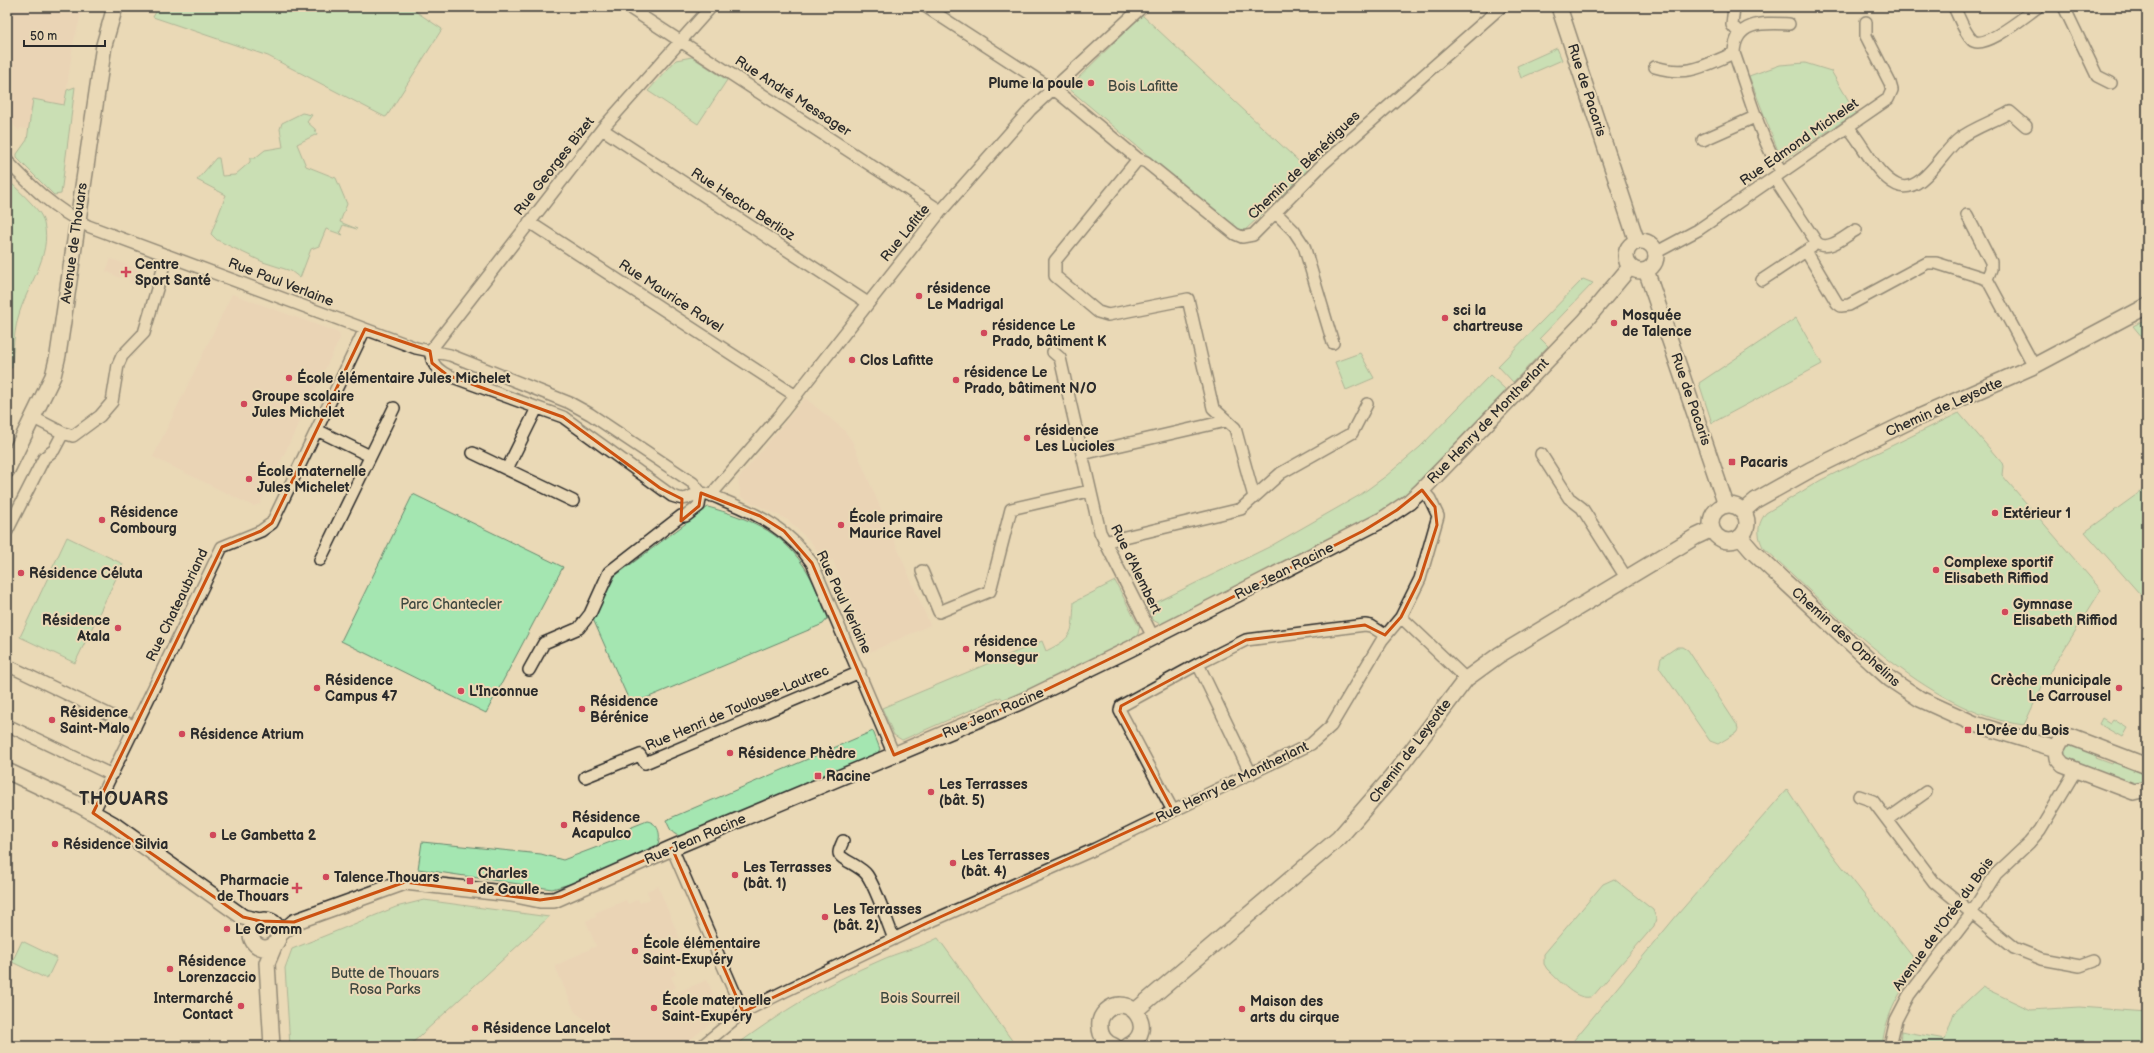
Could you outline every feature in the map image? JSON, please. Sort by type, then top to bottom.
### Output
[{"type":"street","name":"Avenue de Thouars","points":[[7,470],[52,376],[58,355],[104,45],[115,7]]},
{"type":"street","name":"Rue André Messager","points":[[628,7],[941,211]]},
{"type":"street","name":"Rue Georges Bizet","points":[[430,352],[602,129],[711,7]]},
{"type":"street","points":[[926,7],[1052,89],[1138,159],[1055,261],[1055,276],[1098,312],[1108,315],[1188,299],[1212,408],[1235,428],[1254,497]]},
{"type":"street","name":"Rue Lafitte","points":[[712,496],[716,489],[796,396],[941,211],[1030,110],[1142,7]]},
{"type":"street","name":"Chemin de Bénédigues","points":[[1138,159],[1146,162],[1235,234],[1242,238],[1253,235],[1323,164],[1501,7]]},
{"type":"street","name":"Rue de Pacaris","points":[[1559,7],[1637,242]]},
{"type":"street","points":[[1734,7],[1732,25],[1740,34]]},
{"type":"street","points":[[1954,7],[1972,40],[1978,43],[1984,42],[2010,28],[2017,21],[2038,7]]},
{"type":"street","points":[[2064,7],[2097,76],[2111,83]]},
{"type":"street","name":"Rue Edmond Michelet","points":[[1655,253],[1698,230],[1888,99],[1892,90],[1890,83],[1866,36],[1866,22]]},
{"type":"street","points":[[1789,24],[1764,23],[1751,26],[1740,34],[1734,44],[1734,53],[1775,162],[1778,175],[1817,243],[1822,247],[1828,247],[1856,230]]},
{"type":"street","points":[[1655,67],[1668,71],[1691,72],[1734,53]]},
{"type":"street","points":[[1848,127],[1874,164],[1896,184],[1906,187],[1915,185],[1959,139],[2010,112],[2026,126]]},
{"type":"street","points":[[1703,140],[1757,116]]},
{"type":"street","name":"Rue Hector Berlioz","points":[[602,129],[868,303]]},
{"type":"street","name":"Rue Paul Verlaine","points":[[7,161],[47,201],[77,220],[167,256],[364,329],[430,352],[450,355],[570,403],[590,414],[693,483],[701,493],[712,496],[760,516],[784,531],[803,550],[812,562],[894,755]]},
{"type":"street","points":[[1276,212],[1294,231],[1304,246],[1333,343]]},
{"type":"street","points":[[1967,215],[1991,262],[1991,269],[1987,279]]},
{"type":"street","name":"Rue Maurice Ravel","points":[[529,222],[796,396]]},
{"type":"street","points":[[1637,242],[1646,243],[1655,253],[1653,265],[1646,270],[1638,271],[1630,266],[1626,254],[1630,246],[1637,242]]},
{"type":"street","points":[[1762,280],[1817,243]]},
{"type":"street","points":[[1806,251],[1837,303],[1841,306],[1848,305],[1927,263],[1936,263],[1987,279],[2034,366]]},
{"type":"street","points":[[32,417],[63,433],[73,436],[100,416],[112,402],[118,365],[122,356],[144,333],[167,256]]},
{"type":"street","name":"Rue Henry de Montherlant","points":[[702,1046],[743,1012],[894,939],[1095,849],[1311,744],[1325,733],[1337,716],[1385,636],[1401,617],[1420,579],[1437,525],[1438,516],[1435,507],[1422,490],[1585,321],[1630,266]]},
{"type":"street","name":"Rue de Pacaris","points":[[1646,270],[1726,505]]},
{"type":"street","name":"Chemin de Leysotte","points":[[1743,511],[1756,500],[1816,467],[1910,421],[2034,366],[2147,306]]},
{"type":"street","name":"Rue Chateaubriand","points":[[93,813],[222,547],[262,531],[272,523],[364,329]]},
{"type":"street","points":[[430,352],[432,363],[447,375],[563,417],[660,488],[682,499],[701,493],[699,506],[686,516],[681,516],[609,572],[590,614],[579,628],[544,643],[529,670]]},
{"type":"street","name":"Rue d'Alembert","points":[[1053,352],[1060,358],[1089,491],[1100,532],[1153,637]]},
{"type":"street","points":[[1104,542],[1241,509],[1281,473],[1352,433],[1366,404]]},
{"type":"street","points":[[320,560],[394,408]]},
{"type":"street","points":[[507,470],[537,408]]},
{"type":"street","points":[[1082,454],[1226,421]]},
{"type":"street","points":[[317,430],[370,456]]},
{"type":"street","points":[[7,531],[44,458],[54,450],[63,433]]},
{"type":"street","points":[[473,453],[573,501]]},
{"type":"street","points":[[1541,454],[1569,498],[1582,508],[1627,579]]},
{"type":"street","name":"Rue Jean Racine","points":[[272,930],[405,882],[511,894],[547,901],[562,897],[672,848],[1033,696],[1363,531],[1397,510],[1422,490]]},
{"type":"street","points":[[922,571],[939,612],[990,591],[1011,509],[1089,491]]},
{"type":"street","points":[[681,516],[682,499]]},
{"type":"street","points":[[1726,505],[1743,511],[1747,522],[1746,528],[1740,537],[1729,541],[1719,538],[1712,529],[1712,516],[1720,507],[1726,505]]},
{"type":"street","name":"Chemin de Leysotte","points":[[1135,1011],[1339,838],[1391,778],[1466,679],[1498,655],[1695,537],[1712,529]]},
{"type":"street","name":"Chemin des Orphelins","points":[[1740,537],[1752,552],[1890,679],[1920,699],[1946,712],[1975,724],[2056,748]]},
{"type":"street","points":[[1401,617],[1466,679]]},
{"type":"street","points":[[1173,811],[1120,711],[1121,706],[1246,640],[1364,625],[1371,626],[1385,636]]},
{"type":"street","points":[[7,664],[135,727]]},
{"type":"street","points":[[1198,664],[1251,774]]},
{"type":"street","name":"Rue Henri de Toulouse-Lautrec","points":[[585,777],[640,755],[645,763],[860,672]]},
{"type":"street","points":[[7,725],[112,775]]},
{"type":"street","points":[[2147,766],[2075,738],[2062,739],[2056,748],[2056,754],[2059,762],[2076,770],[2134,792],[2143,792],[2147,789]]},
{"type":"street","name":"Avenue de l'Orée du Bois","points":[[1890,1046],[1902,1006],[1970,914],[1996,874],[2030,843],[2040,830],[2076,770]]},
{"type":"street","points":[[7,771],[113,824],[242,917],[272,930]]},
{"type":"street","points":[[1888,819],[1926,792]]},
{"type":"street","points":[[1859,796],[1873,801],[1934,882],[1970,914],[2014,948],[2042,959],[2080,966],[2094,961]]},
{"type":"street","points":[[843,841],[839,853],[840,857],[855,864],[867,875],[894,939]]},
{"type":"street","points":[[672,848],[743,1012]]},
{"type":"street","points":[[242,917],[267,963]]},
{"type":"street","points":[[253,939],[253,926],[272,930]]},
{"type":"street","points":[[253,939],[265,948],[272,930]]},
{"type":"street","points":[[272,930],[267,963],[272,1046]]},
{"type":"street","points":[[1106,1044],[1100,1029],[1100,1023],[1105,1012],[1110,1008],[1123,1005],[1135,1011],[1141,1023],[1141,1030],[1134,1042],[1128,1046]]},
{"type":"highlighted area","points":[[365,329],[430,351],[432,363],[447,375],[563,417],[660,488],[682,499],[681,521],[699,506],[701,493],[760,516],[784,531],[812,563],[894,755],[1027,699],[1130,649],[1363,531],[1397,510],[1422,490],[1435,507],[1437,525],[1420,579],[1401,617],[1385,635],[1365,625],[1246,640],[1121,706],[1120,711],[1173,811],[927,923],[743,1012],[672,848],[561,897],[540,900],[405,882],[294,922],[260,921],[243,917],[93,813],[222,547],[261,531],[272,523]]},
{"type":"shaded area","points":[[7,7],[83,7],[73,44],[60,138],[27,140],[28,129],[20,128],[19,131],[7,118]]},
{"type":"shaded area","name":"Centre Sport Santé","points":[[111,259],[144,271],[139,285],[129,282],[131,277],[122,273],[120,278],[106,271]]},
{"type":"shaded area","name":"Groupe scolaire Jules Michelet","points":[[232,294],[339,333],[340,338],[260,504],[253,506],[153,457]]},
{"type":"shaded area","name":"École primaire Maurice Ravel","points":[[805,398],[843,429],[852,441],[930,625],[870,652],[833,560],[825,563],[812,543],[788,520],[741,497],[738,479]]},
{"type":"shaded area","points":[[658,886],[687,957],[671,964],[676,974],[671,977],[676,987],[671,990],[673,994],[707,980],[722,1014],[682,1046],[621,1046],[575,1012],[555,966],[596,946],[586,921],[596,917],[595,913],[626,900],[628,904],[638,899],[640,903],[650,899],[647,891]]},
{"type":"green space","points":[[159,7],[409,7],[442,29],[385,117],[268,56],[153,17]]},
{"type":"green space","name":"Bois Lafitte","points":[[1142,15],[1308,170],[1241,234],[1068,88]]},
{"type":"green space","points":[[1557,48],[1562,60],[1521,78],[1517,66]]},
{"type":"green space","points":[[692,57],[727,80],[698,124],[648,91],[676,60]]},
{"type":"green space","points":[[1805,63],[1831,71],[1856,113],[1782,161],[1749,76],[1780,65]]},
{"type":"green space","points":[[75,87],[61,194],[54,195],[17,158],[17,154],[27,140],[33,99],[64,105],[67,90]]},
{"type":"green space","points":[[302,113],[312,115],[307,122],[315,129],[317,134],[297,144],[306,166],[336,178],[347,204],[340,222],[357,229],[343,225],[340,232],[343,235],[326,229],[319,246],[311,249],[300,278],[291,271],[263,262],[217,240],[211,234],[226,195],[197,180],[216,158],[219,158],[222,176],[235,175],[250,162],[250,158],[255,158],[265,150],[283,147],[280,129],[282,123]]},
{"type":"green space","points":[[7,179],[40,213],[45,229],[45,241],[40,265],[24,300],[16,325],[12,368],[7,367]]},
{"type":"green space","points":[[1583,279],[1593,283],[1540,338],[1548,346],[1513,382],[1498,366]]},
{"type":"green space","points":[[1796,318],[1822,364],[1712,423],[1699,383]]},
{"type":"green space","points":[[2147,319],[2147,343],[2133,326]]},
{"type":"green space","points":[[1360,353],[1374,378],[1346,390],[1335,362]]},
{"type":"green space","points":[[1490,375],[1505,389],[1505,393],[1404,496],[1377,516],[1162,625],[1149,618],[1152,617],[1147,607],[1269,547],[1360,495],[1386,476],[1420,447]]},
{"type":"green space","name":"Complexe sportif Elisabeth Riffiod","points":[[1959,413],[2002,463],[2002,475],[2101,590],[2046,678],[2024,725],[1988,717],[1952,701],[1917,680],[1883,656],[1763,547],[1759,534],[1761,521],[1766,513],[1821,480]]},
{"type":"green space","points":[[2147,487],[2147,602],[2085,532]]},
{"type":"green space","name":"Parc Chantecler","points":[[413,494],[563,567],[486,713],[341,641]]},
{"type":"green space","points":[[708,507],[736,516],[762,527],[784,543],[794,553],[807,571],[828,618],[823,624],[649,697],[637,701],[628,698],[593,619],[615,576]]},
{"type":"green space","points":[[67,537],[123,564],[75,663],[20,637]]},
{"type":"green space","points":[[1115,581],[1138,625],[1140,624],[1138,634],[1134,639],[1004,702],[1001,697],[902,740],[894,735],[882,708],[1042,641],[1046,651],[1062,642],[1070,632],[1073,620],[1074,602]]},
{"type":"green space","points":[[1677,647],[1683,647],[1688,650],[1737,725],[1738,730],[1736,733],[1718,744],[1710,741],[1659,667],[1661,658]]},
{"type":"green space","points":[[2102,718],[2110,723],[2113,719],[2127,728],[2122,737],[2099,724]]},
{"type":"green space","points":[[873,731],[880,749],[876,756],[683,836],[676,835],[666,820]]},
{"type":"green space","points":[[2066,743],[2097,753],[2096,758],[2112,764],[2115,760],[2144,773],[2146,778],[2144,782],[2134,784],[2066,757],[2063,754]]},
{"type":"green space","points":[[1787,789],[1819,837],[1919,965],[1900,993],[1890,1013],[1882,1046],[1569,1046],[1678,914]]},
{"type":"green space","points":[[647,821],[651,822],[657,827],[659,838],[657,846],[571,886],[570,884],[552,889],[418,869],[422,842],[541,854],[563,860],[629,835],[627,829]]},
{"type":"green space","points":[[1614,879],[1653,910],[1656,918],[1654,926],[1593,996],[1581,996],[1568,989],[1547,969],[1544,964],[1544,954],[1603,884]]},
{"type":"green space","name":"Butte de Thouars Rosa Parks","points":[[424,900],[549,917],[409,1046],[290,1046],[285,968],[292,949],[396,907]]},
{"type":"green space","name":"Bois Sourreil","points":[[938,938],[1016,1046],[735,1046],[787,1010],[822,989],[886,958]]},
{"type":"green space","points":[[22,941],[57,958],[47,979],[12,962]]},
{"type":"green space","points":[[1982,987],[2031,1010],[2079,1007],[2147,1012],[2147,1046],[1900,1046],[1901,1031],[1945,1039],[1954,1013]]},
{"type":"place","name":"Plume la poule","points":[[1091,83]]},
{"type":"place","name":"Centre Sport Santé","points":[[126,272]]},
{"type":"place","name":"résidence Le Madrigal","points":[[919,296]]},
{"type":"place","name":"sci la chartreuse","points":[[1445,318]]},
{"type":"place","name":"Mosquée de Talence","points":[[1614,323]]},
{"type":"place","name":"résidence Le Prado, bâtiment K","points":[[984,333]]},
{"type":"place","name":"Clos Lafitte","points":[[852,360]]},
{"type":"place","name":"École élémentaire Jules Michelet","points":[[289,378]]},
{"type":"place","name":"résidence Le Prado, bâtiment N/O","points":[[956,380]]},
{"type":"place","name":"Groupe scolaire Jules Michelet","points":[[244,404]]},
{"type":"place","name":"résidence Les Lucioles","points":[[1027,438]]},
{"type":"place","name":"Pacaris","points":[[1732,462]]},
{"type":"place","name":"École maternelle Jules Michelet","points":[[249,479]]},
{"type":"place","name":"Extérieur 1","points":[[1995,513]]},
{"type":"place","name":"Résidence Combourg","points":[[102,520]]},
{"type":"place","name":"École primaire Maurice Ravel","points":[[841,525]]},
{"type":"place","name":"Complexe sportif Elisabeth Riffiod","points":[[1936,570]]},
{"type":"place","name":"Résidence Céluta","points":[[21,573]]},
{"type":"place","name":"Gymnase Elisabeth Riffiod","points":[[2005,612]]},
{"type":"place","name":"Résidence Atala","points":[[118,628]]},
{"type":"place","name":"résidence Monsegur","points":[[966,649]]},
{"type":"place","name":"Résidence Campus 47","points":[[317,688]]},
{"type":"place","name":"Crèche municipale Le Carrousel","points":[[2119,688]]},
{"type":"place","name":"L'Inconnue","points":[[461,691]]},
{"type":"place","name":"Résidence Bérénice","points":[[582,709]]},
{"type":"place","name":"Résidence Saint-Malo","points":[[52,720]]},
{"type":"place","name":"L'Orée du Bois","points":[[1968,730]]},
{"type":"place","name":"Résidence Atrium","points":[[182,734]]},
{"type":"place","name":"Résidence Phèdre","points":[[730,753]]},
{"type":"place","name":"Racine","points":[[818,776]]},
{"type":"place","name":"Les Terrasses (bât. 5)","points":[[931,792]]},
{"type":"place","name":"Résidence Acapulco","points":[[564,825]]},
{"type":"place","name":"Le Gambetta 2","points":[[213,835]]},
{"type":"place","name":"Résidence Silvia","points":[[55,844]]},
{"type":"place","name":"Les Terrasses (bât. 4)","points":[[953,863]]},
{"type":"place","name":"Les Terrasses (bât. 1)","points":[[735,875]]},
{"type":"place","name":"Talence Thouars","points":[[326,877]]},
{"type":"place","name":"Charles de Gaulle","points":[[470,881]]},
{"type":"place","name":"Pharmacie de Thouars","points":[[297,888]]},
{"type":"place","name":"Les Terrasses (bât. 2)","points":[[825,917]]},
{"type":"place","name":"Le Gromm","points":[[227,929]]},
{"type":"place","name":"École élémentaire Saint-Exupéry","points":[[635,951]]},
{"type":"place","name":"Résidence Lorenzaccio","points":[[170,969]]},
{"type":"place","name":"Intermarché Contact","points":[[241,1006]]},
{"type":"place","name":"École maternelle Saint-Exupéry","points":[[654,1008]]},
{"type":"place","name":"Maison des arts du cirque","points":[[1242,1009]]},
{"type":"place","name":"Résidence Lancelot","points":[[475,1028]]},
{"type":"district","name":"THOUARS","points":[[124,799]]}]
